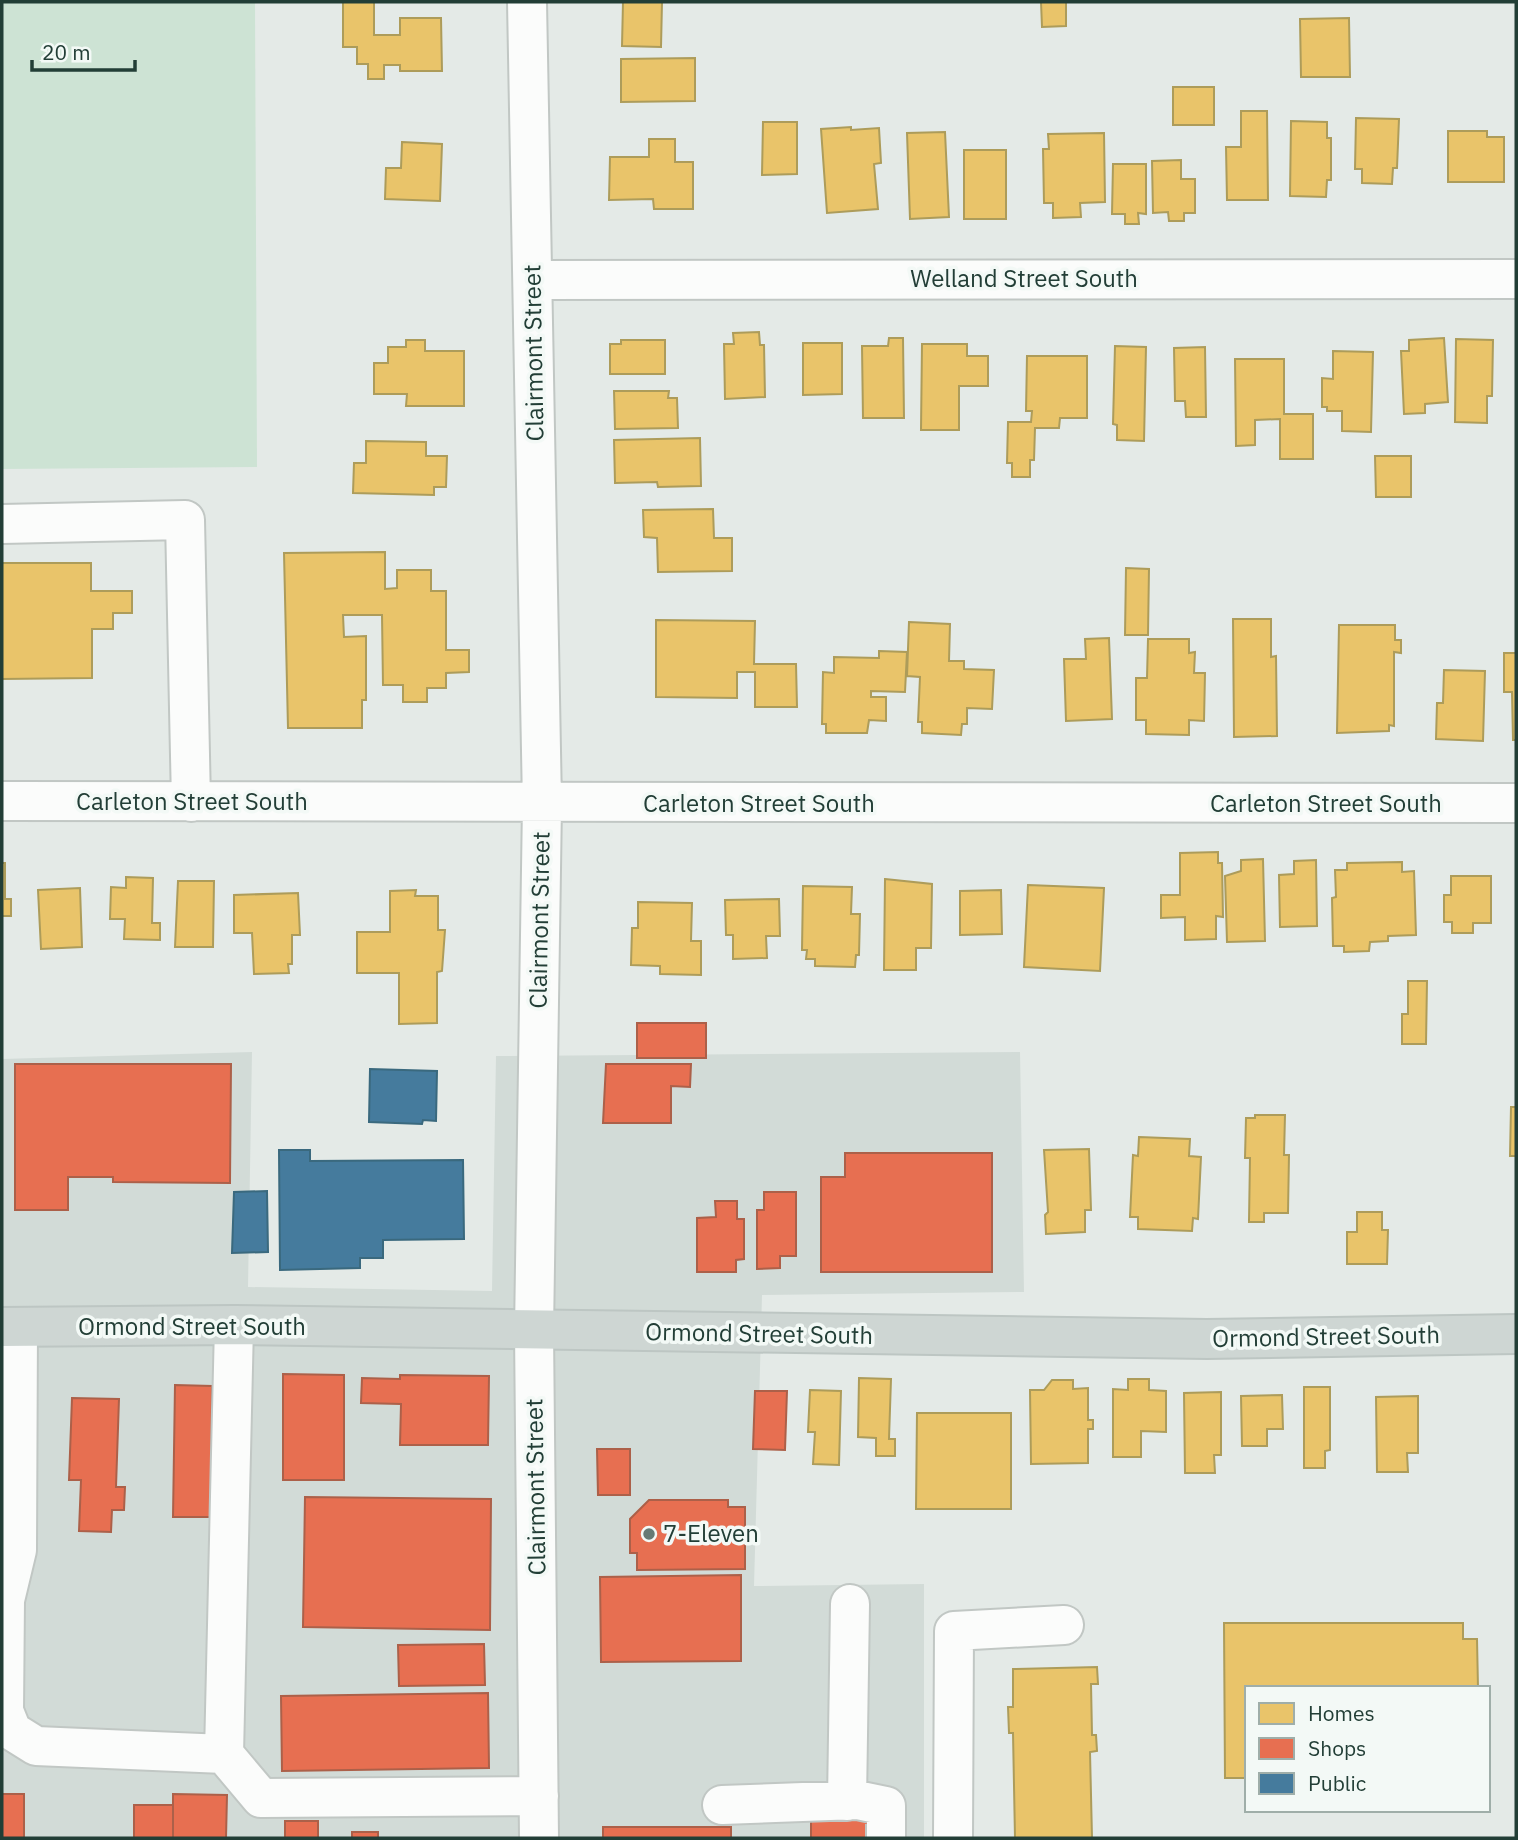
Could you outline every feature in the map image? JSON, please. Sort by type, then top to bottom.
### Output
[{"type":"main road","name":"Ormond Street South","points":[[10,1327],[234,1325],[1207,1339],[1516,1334]]},
{"type":"street","name":"Clairmont Street","points":[[527,2],[542,804],[534,1331],[539,1838]]},
{"type":"street","name":"Welland Street South","points":[[533,280],[1516,279]]},
{"type":"street","points":[[2,524],[186,520],[191,803]]},
{"type":"street","name":"Carleton Street South","points":[[2,801],[542,804],[1516,803]]},
{"type":"street","points":[[234,1325],[224,1754],[261,1798],[539,1796]]},
{"type":"street","points":[[10,1327],[9,1549],[2,1651],[4,1712],[12,1731],[36,1746],[224,1754]]},
{"type":"street","points":[[847,1801],[850,1604]]},
{"type":"street","points":[[953,1838],[954,1630],[1064,1625]]},
{"type":"street","points":[[723,1805],[847,1801],[886,1806],[886,1838]]},
{"type":"shaded area","points":[[252,1052],[248,1287],[492,1291],[496,1056],[1020,1052],[1024,1292],[762,1295],[754,1586],[924,1584],[924,1838],[2,1838],[2,1059]]},
{"type":"green space","points":[[2,2],[255,2],[257,467],[2,469]]},
{"type":"building: Homes","points":[[343,2],[374,2],[374,35],[400,35],[400,18],[441,18],[442,71],[400,71],[400,65],[384,65],[384,79],[368,79],[368,64],[357,64],[357,47],[343,47]]},
{"type":"building: Homes","points":[[623,2],[662,2],[661,47],[622,46]]},
{"type":"building: Homes","points":[[1041,2],[1066,2],[1066,26],[1042,27]]},
{"type":"building: Homes","points":[[1349,18],[1350,77],[1301,77],[1300,19]]},
{"type":"building: Homes","points":[[695,58],[695,101],[621,102],[621,59]]},
{"type":"building: Homes","points":[[1173,87],[1214,87],[1214,125],[1173,125]]},
{"type":"building: Homes","points":[[1241,111],[1267,111],[1268,200],[1227,200],[1226,147],[1241,147]]},
{"type":"building: Homes","points":[[1356,118],[1399,119],[1397,168],[1393,168],[1392,184],[1362,183],[1362,169],[1355,169]]},
{"type":"building: Homes","points":[[1291,121],[1327,122],[1327,138],[1331,138],[1331,180],[1327,180],[1326,197],[1290,196]]},
{"type":"building: Homes","points":[[763,122],[797,122],[797,174],[762,175]]},
{"type":"building: Homes","points":[[851,127],[851,130],[879,128],[881,163],[874,164],[878,209],[827,213],[821,129]]},
{"type":"building: Homes","points":[[1448,131],[1487,131],[1487,137],[1504,137],[1504,182],[1448,182]]},
{"type":"building: Homes","points":[[945,132],[949,217],[910,219],[907,133]]},
{"type":"building: Homes","points":[[1104,133],[1105,202],[1080,203],[1081,217],[1053,218],[1053,203],[1044,203],[1043,149],[1049,149],[1048,134]]},
{"type":"building: Homes","points":[[649,139],[675,139],[675,162],[693,162],[693,209],[654,209],[653,199],[609,200],[610,157],[649,157]]},
{"type":"building: Homes","points":[[402,142],[442,144],[440,201],[385,199],[386,168],[401,168]]},
{"type":"building: Homes","points":[[964,150],[1006,150],[1006,219],[964,219]]},
{"type":"building: Homes","points":[[1181,160],[1181,179],[1195,179],[1195,213],[1184,213],[1184,221],[1169,221],[1168,212],[1153,213],[1152,161]]},
{"type":"building: Homes","points":[[1113,164],[1146,164],[1146,214],[1138,213],[1139,224],[1125,224],[1125,214],[1112,214]]},
{"type":"building: Homes","points":[[759,332],[760,345],[764,345],[765,397],[725,399],[724,344],[734,344],[733,333]]},
{"type":"building: Homes","points":[[889,338],[903,338],[904,418],[863,418],[862,346],[888,346]]},
{"type":"building: Homes","points":[[1444,338],[1448,402],[1425,404],[1425,413],[1404,414],[1401,351],[1409,351],[1409,340]]},
{"type":"building: Homes","points":[[1456,339],[1493,340],[1492,396],[1487,396],[1487,423],[1455,422]]},
{"type":"building: Homes","points":[[406,340],[425,340],[425,351],[464,351],[464,406],[406,406],[407,394],[374,394],[374,363],[388,363],[388,347],[406,347]]},
{"type":"building: Homes","points":[[621,340],[665,340],[665,374],[610,374],[610,344],[621,344]]},
{"type":"building: Homes","points":[[803,343],[842,343],[842,394],[803,395]]},
{"type":"building: Homes","points":[[922,344],[967,344],[967,356],[988,356],[988,386],[959,386],[959,430],[921,430]]},
{"type":"building: Homes","points":[[1115,346],[1146,347],[1144,441],[1117,440],[1117,425],[1113,424]]},
{"type":"building: Homes","points":[[1205,347],[1206,417],[1186,417],[1185,401],[1175,401],[1174,348]]},
{"type":"building: Homes","points":[[1333,351],[1373,352],[1371,432],[1342,431],[1342,411],[1327,411],[1327,407],[1322,407],[1322,378],[1333,379]]},
{"type":"building: Homes","points":[[1027,356],[1087,356],[1087,418],[1060,418],[1059,428],[1035,428],[1034,460],[1030,460],[1030,477],[1012,477],[1012,463],[1007,463],[1008,422],[1031,422],[1032,411],[1026,411]]},
{"type":"building: Homes","points":[[1235,359],[1284,359],[1284,414],[1313,414],[1313,459],[1280,459],[1280,419],[1255,420],[1255,445],[1236,446]]},
{"type":"building: Homes","points":[[614,391],[669,391],[668,398],[677,398],[678,428],[615,429]]},
{"type":"building: Homes","points":[[700,438],[701,486],[658,487],[657,482],[615,483],[614,440]]},
{"type":"building: Homes","points":[[366,441],[426,442],[426,456],[447,456],[446,487],[434,487],[434,495],[353,493],[354,463],[366,463]]},
{"type":"building: Homes","points":[[1375,456],[1411,456],[1411,497],[1376,497]]},
{"type":"building: Homes","points":[[713,509],[714,538],[732,538],[732,571],[658,572],[657,538],[644,537],[643,510]]},
{"type":"building: Homes","points":[[385,552],[385,589],[397,588],[397,570],[431,570],[431,591],[446,591],[446,650],[469,650],[469,672],[446,673],[446,688],[427,688],[427,702],[403,702],[403,685],[383,685],[382,615],[343,615],[344,637],[366,636],[366,700],[362,700],[362,728],[288,728],[284,553]]},
{"type":"building: Homes","points":[[2,563],[91,563],[91,591],[132,591],[132,613],[113,613],[113,629],[92,629],[92,678],[2,679]]},
{"type":"building: Homes","points":[[1126,568],[1149,569],[1148,635],[1125,635]]},
{"type":"building: Homes","points":[[1233,619],[1271,619],[1271,657],[1276,656],[1277,736],[1234,737]]},
{"type":"building: Homes","points":[[656,620],[755,621],[754,664],[796,664],[797,707],[755,707],[755,672],[737,672],[737,698],[656,697]]},
{"type":"building: Homes","points":[[909,622],[950,624],[949,661],[964,661],[964,669],[994,670],[992,709],[967,708],[967,724],[962,724],[961,735],[922,733],[922,722],[918,722],[920,677],[907,676]]},
{"type":"building: Homes","points":[[1339,625],[1395,625],[1395,640],[1401,640],[1401,653],[1394,652],[1394,726],[1389,725],[1389,731],[1337,733]]},
{"type":"building: Homes","points":[[1109,638],[1112,719],[1066,721],[1064,659],[1086,659],[1085,639]]},
{"type":"building: Homes","points":[[1148,639],[1189,639],[1189,653],[1195,652],[1194,673],[1205,673],[1204,721],[1189,720],[1189,735],[1146,734],[1146,720],[1136,720],[1136,678],[1147,678]]},
{"type":"building: Homes","points":[[879,651],[907,652],[905,692],[871,691],[871,697],[886,697],[886,721],[869,720],[867,733],[826,733],[826,724],[822,724],[823,672],[834,673],[834,657],[879,658]]},
{"type":"building: Homes","points":[[1504,653],[1516,653],[1516,740],[1513,740],[1512,692],[1504,692]]},
{"type":"building: Homes","points":[[1444,670],[1485,671],[1483,741],[1436,739],[1437,703],[1443,703]]},
{"type":"building: Homes","points":[[1218,852],[1218,863],[1222,863],[1223,917],[1216,916],[1216,939],[1185,940],[1185,917],[1161,918],[1161,895],[1180,895],[1180,853]]},
{"type":"building: Homes","points":[[1263,859],[1265,941],[1227,942],[1225,876],[1241,871],[1241,860]]},
{"type":"building: Homes","points":[[1316,860],[1317,926],[1280,927],[1279,875],[1294,874],[1294,861]]},
{"type":"building: Homes","points":[[1402,862],[1402,872],[1414,871],[1416,935],[1388,936],[1388,941],[1370,942],[1369,951],[1344,952],[1344,946],[1333,946],[1332,898],[1336,897],[1335,870],[1347,870],[1347,863]]},
{"type":"building: Homes","points":[[2,863],[5,863],[5,899],[11,899],[11,916],[2,916]]},
{"type":"building: Homes","points":[[1451,876],[1491,876],[1491,923],[1473,923],[1473,933],[1452,933],[1452,922],[1444,922],[1444,895],[1451,895]]},
{"type":"building: Homes","points":[[126,877],[153,878],[152,923],[160,923],[160,940],[124,939],[125,919],[110,919],[111,887],[126,888]]},
{"type":"building: Homes","points":[[885,879],[932,884],[931,948],[916,948],[916,970],[884,970]]},
{"type":"building: Homes","points":[[178,881],[214,881],[213,947],[175,947]]},
{"type":"building: Homes","points":[[1028,885],[1104,888],[1100,971],[1024,967]]},
{"type":"building: Homes","points":[[803,886],[852,887],[851,914],[860,914],[859,955],[856,955],[855,967],[815,966],[815,959],[806,959],[807,950],[802,950]]},
{"type":"building: Homes","points":[[80,888],[82,947],[41,949],[38,890]]},
{"type":"building: Homes","points":[[416,890],[415,896],[438,896],[438,930],[445,930],[442,971],[437,972],[437,1023],[399,1024],[399,973],[357,973],[357,932],[390,932],[390,891]]},
{"type":"building: Homes","points":[[1001,890],[1002,934],[960,935],[960,891]]},
{"type":"building: Homes","points":[[298,893],[300,935],[292,935],[292,964],[288,964],[289,973],[254,974],[252,933],[234,933],[234,895]]},
{"type":"building: Homes","points":[[779,899],[780,936],[766,936],[767,958],[733,959],[733,935],[726,935],[725,900]]},
{"type":"building: Homes","points":[[638,902],[692,903],[691,941],[701,941],[701,975],[660,974],[660,966],[631,965],[632,928],[638,928]]},
{"type":"building: Homes","points":[[1408,981],[1427,981],[1426,1044],[1402,1044],[1402,1014],[1408,1014]]},
{"type":"building: Homes","points":[[1511,1107],[1516,1107],[1516,1156],[1510,1156]]},
{"type":"building: Homes","points":[[1255,1115],[1285,1115],[1284,1155],[1289,1155],[1288,1213],[1264,1213],[1264,1222],[1249,1222],[1250,1158],[1245,1158],[1246,1118],[1255,1118]]},
{"type":"building: Homes","points":[[1139,1137],[1190,1139],[1189,1156],[1201,1157],[1198,1219],[1193,1218],[1192,1231],[1138,1229],[1138,1217],[1130,1217],[1133,1155],[1138,1156]]},
{"type":"building: Homes","points":[[1089,1149],[1091,1210],[1085,1210],[1085,1232],[1046,1234],[1045,1215],[1048,1212],[1044,1150]]},
{"type":"building: Homes","points":[[1357,1212],[1382,1212],[1382,1230],[1388,1230],[1387,1264],[1347,1264],[1347,1232],[1357,1232]]},
{"type":"building: Homes","points":[[859,1378],[891,1379],[889,1439],[895,1439],[895,1456],[876,1456],[876,1438],[858,1437]]},
{"type":"building: Homes","points":[[1128,1379],[1149,1379],[1149,1390],[1166,1391],[1166,1432],[1141,1431],[1141,1457],[1113,1457],[1113,1389],[1128,1390]]},
{"type":"building: Homes","points":[[1052,1380],[1073,1380],[1073,1389],[1088,1388],[1088,1420],[1093,1420],[1093,1429],[1088,1429],[1088,1463],[1031,1464],[1030,1390],[1044,1390]]},
{"type":"building: Homes","points":[[1304,1387],[1330,1387],[1330,1450],[1325,1451],[1325,1468],[1304,1468]]},
{"type":"building: Homes","points":[[810,1390],[841,1391],[839,1465],[813,1464],[815,1432],[808,1432]]},
{"type":"building: Homes","points":[[1221,1392],[1221,1455],[1214,1455],[1215,1473],[1185,1473],[1184,1393]]},
{"type":"building: Homes","points":[[1282,1395],[1283,1429],[1267,1429],[1267,1446],[1242,1446],[1241,1396]]},
{"type":"building: Homes","points":[[1418,1396],[1418,1453],[1407,1453],[1408,1472],[1377,1472],[1376,1397]]},
{"type":"building: Homes","points":[[917,1413],[1011,1413],[1011,1509],[916,1509]]},
{"type":"building: Homes","points":[[1224,1623],[1463,1623],[1463,1639],[1477,1639],[1478,1686],[1245,1686],[1245,1778],[1225,1778]]},
{"type":"building: Homes","points":[[1097,1667],[1098,1684],[1091,1684],[1092,1735],[1096,1735],[1097,1751],[1090,1752],[1092,1838],[1015,1838],[1013,1733],[1009,1733],[1008,1707],[1013,1707],[1013,1669]]},
{"type":"building: Shops","points":[[637,1023],[706,1023],[706,1058],[637,1058]]},
{"type":"building: Shops","points":[[15,1064],[231,1064],[230,1183],[113,1182],[113,1177],[68,1177],[68,1210],[15,1210]]},
{"type":"building: Shops","points":[[606,1064],[691,1064],[690,1087],[671,1086],[671,1123],[603,1123]]},
{"type":"building: Shops","points":[[845,1153],[992,1153],[992,1272],[821,1272],[821,1177],[845,1177]]},
{"type":"building: Shops","points":[[764,1192],[796,1192],[796,1256],[780,1256],[780,1268],[757,1269],[757,1210],[764,1210]]},
{"type":"building: Shops","points":[[715,1201],[737,1201],[737,1219],[744,1219],[744,1259],[736,1260],[736,1272],[697,1272],[697,1218],[716,1217]]},
{"type":"building: Shops","points":[[283,1374],[344,1375],[344,1480],[283,1480]]},
{"type":"building: Shops","points":[[400,1375],[489,1376],[488,1445],[400,1445],[401,1404],[361,1403],[362,1378],[400,1379]]},
{"type":"building: Shops","points":[[175,1385],[212,1386],[211,1517],[173,1517]]},
{"type":"building: Shops","points":[[755,1391],[787,1391],[785,1450],[753,1449]]},
{"type":"building: Shops","points":[[72,1398],[119,1399],[116,1487],[125,1487],[124,1510],[112,1510],[111,1532],[79,1531],[81,1480],[69,1480]]},
{"type":"building: Shops","points":[[597,1449],[630,1449],[630,1495],[598,1495]]},
{"type":"building: Shops","points":[[305,1497],[491,1499],[490,1630],[303,1627]]},
{"type":"building: Shops","points":[[649,1500],[728,1500],[728,1507],[745,1507],[745,1569],[637,1570],[637,1553],[630,1553],[630,1519]]},
{"type":"building: Shops","points":[[741,1575],[741,1661],[601,1662],[600,1577]]},
{"type":"building: Shops","points":[[484,1644],[485,1685],[399,1686],[398,1645]]},
{"type":"building: Shops","points":[[488,1693],[489,1768],[282,1771],[281,1696]]},
{"type":"building: Shops","points":[[2,1794],[24,1794],[24,1838],[2,1838]]},
{"type":"building: Shops","points":[[173,1794],[227,1795],[226,1838],[173,1838]]},
{"type":"building: Shops","points":[[134,1805],[173,1805],[173,1838],[134,1838]]},
{"type":"building: Shops","points":[[874,1816],[874,1838],[811,1838],[811,1817]]},
{"type":"building: Shops","points":[[285,1821],[318,1821],[318,1838],[285,1838]]},
{"type":"building: Shops","points":[[603,1827],[731,1827],[731,1838],[603,1838]]},
{"type":"building: Shops","points":[[352,1832],[378,1832],[378,1838],[352,1838]]},
{"type":"building: Public","points":[[370,1069],[437,1071],[436,1121],[423,1120],[422,1124],[369,1122]]},
{"type":"building: Public","points":[[279,1150],[310,1150],[310,1161],[463,1160],[464,1239],[383,1240],[383,1258],[360,1258],[360,1268],[280,1270]]},
{"type":"building: Public","points":[[267,1191],[268,1252],[232,1253],[234,1192]]},
{"type":"place","name":"7-Eleven","points":[[649,1534]]}]
